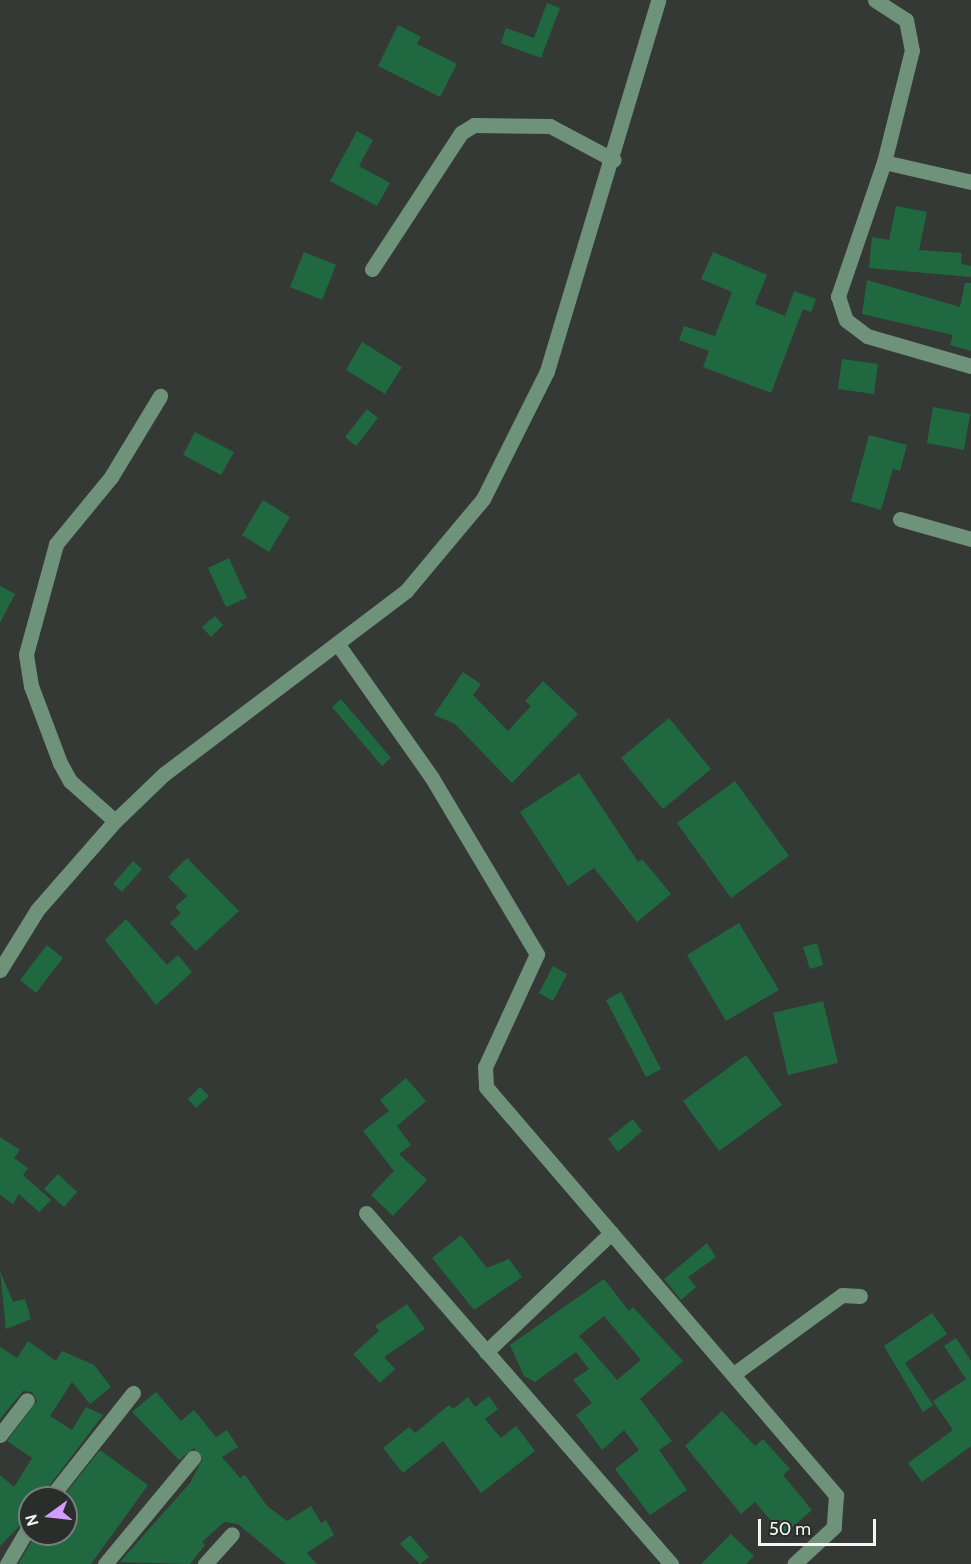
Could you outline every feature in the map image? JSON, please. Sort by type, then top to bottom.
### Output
[{"type":"street","points":[[0,970],[37,910],[115,821],[173,767],[339,646],[406,591],[483,499],[547,371],[614,160],[658,0]]},
{"type":"street","points":[[875,0],[906,20],[912,50],[884,162],[838,296],[846,320],[867,336],[971,366]]},
{"type":"street","points":[[372,269],[461,133],[474,125],[550,126],[614,160]]},
{"type":"street","points":[[884,162],[971,182]]},
{"type":"street","points":[[115,821],[65,772],[31,686],[26,654],[56,544],[99,494],[160,396]]},
{"type":"street","points":[[900,519],[971,539]]},
{"type":"street","points":[[339,646],[432,778],[537,954],[485,1067],[486,1087],[735,1373],[836,1495],[834,1527],[794,1564]]},
{"type":"street","points":[[366,1213],[671,1564]]},
{"type":"street","points":[[486,1352],[611,1233]]},
{"type":"street","points":[[735,1373],[842,1295],[860,1296]]},
{"type":"street","points":[[60,1486],[134,1393]]},
{"type":"street","points":[[0,1435],[27,1400]]},
{"type":"street","points":[[105,1564],[192,1458]]},
{"type":"street","points":[[205,1564],[232,1534]]},
{"type":"street","points":[[7,1564],[18,1545]]},
{"type":"building","points":[[547,3],[560,8],[541,58],[501,43],[506,28],[534,38]]},
{"type":"building","points":[[398,25],[421,37],[417,44],[457,64],[440,97],[378,66]]},
{"type":"building","points":[[357,131],[373,140],[359,166],[390,183],[377,206],[330,181]]},
{"type":"building","points":[[896,206],[927,212],[919,250],[962,253],[961,264],[971,266],[971,277],[869,268],[872,237],[889,240]]},
{"type":"building","points":[[304,252],[336,265],[322,300],[290,287]]},
{"type":"building","points":[[713,252],[767,275],[755,304],[785,316],[794,291],[816,299],[811,312],[803,309],[771,393],[703,367],[709,351],[679,340],[684,326],[715,336],[732,292],[701,279]]},
{"type":"building","points":[[867,280],[960,307],[965,283],[971,283],[971,351],[950,345],[953,335],[862,314]]},
{"type":"building","points":[[362,342],[402,367],[385,394],[346,370]]},
{"type":"building","points":[[842,359],[878,364],[874,394],[838,389]]},
{"type":"building","points":[[933,407],[970,414],[964,450],[927,443]]},
{"type":"building","points":[[367,409],[378,418],[356,446],[345,437]]},
{"type":"building","points":[[195,432],[234,452],[221,475],[183,455]]},
{"type":"building","points":[[869,435],[907,445],[900,471],[893,469],[881,510],[851,501]]},
{"type":"building","points":[[263,500],[290,517],[269,552],[242,535]]},
{"type":"building","points":[[229,558],[247,598],[226,607],[208,568]]},
{"type":"building","points":[[0,586],[15,594],[0,623]]},
{"type":"building","points":[[215,616],[223,625],[211,637],[202,627]]},
{"type":"building","points":[[463,672],[481,684],[473,695],[508,731],[531,706],[525,701],[543,681],[578,714],[512,783],[455,724],[434,715]]},
{"type":"building","points":[[341,699],[391,758],[382,766],[332,707]]},
{"type":"building","points":[[669,718],[711,769],[663,809],[621,758]]},
{"type":"building","points":[[579,773],[638,862],[642,859],[671,894],[637,922],[594,868],[568,886],[520,812]]},
{"type":"building","points":[[735,781],[789,856],[731,898],[677,823]]},
{"type":"building","points":[[187,858],[239,911],[196,951],[170,923],[181,913],[175,907],[187,896],[168,877]]},
{"type":"building","points":[[133,861],[142,869],[122,892],[113,884]]},
{"type":"building","points":[[126,919],[167,965],[178,955],[192,972],[156,1005],[105,940]]},
{"type":"building","points":[[739,923],[779,990],[726,1021],[687,955]]},
{"type":"building","points":[[817,943],[823,965],[810,969],[803,947]]},
{"type":"building","points":[[47,945],[63,958],[36,993],[20,980]]},
{"type":"building","points":[[553,966],[567,974],[553,1001],[539,993]]},
{"type":"building","points":[[621,992],[661,1069],[646,1077],[606,1000]]},
{"type":"building","points":[[823,1001],[838,1063],[788,1075],[773,1013]]},
{"type":"building","points":[[746,1055],[782,1105],[719,1151],[683,1101]]},
{"type":"building","points":[[406,1078],[426,1101],[397,1126],[411,1145],[399,1154],[427,1180],[393,1216],[371,1195],[394,1171],[363,1131],[389,1111],[380,1100]]},
{"type":"building","points":[[200,1087],[209,1096],[196,1108],[188,1099]]},
{"type":"building","points":[[633,1119],[642,1131],[618,1152],[608,1139]]},
{"type":"building","points":[[0,1137],[20,1150],[14,1158],[28,1168],[23,1175],[51,1200],[39,1212],[19,1194],[13,1204],[0,1195]]},
{"type":"building","points":[[58,1174],[77,1192],[64,1207],[44,1189]]},
{"type":"building","points":[[461,1235],[487,1268],[509,1259],[522,1277],[474,1310],[432,1258]]},
{"type":"building","points":[[707,1243],[716,1257],[688,1277],[696,1287],[681,1300],[664,1279]]},
{"type":"building","points":[[0,1271],[13,1302],[25,1299],[31,1319],[6,1329]]},
{"type":"building","points":[[604,1279],[629,1311],[633,1307],[683,1361],[640,1399],[672,1441],[659,1450],[687,1490],[650,1515],[615,1469],[639,1450],[624,1430],[602,1450],[576,1415],[592,1403],[573,1380],[589,1369],[576,1352],[535,1382],[524,1376],[510,1345]],"holes":[[[604,1316],[641,1360],[617,1380],[579,1336]]]},
{"type":"building","points":[[407,1304],[425,1329],[384,1357],[395,1369],[380,1383],[353,1354],[379,1331],[375,1326]]},
{"type":"building","points":[[932,1313],[947,1334],[905,1363],[933,1405],[923,1412],[884,1346]]},
{"type":"building","points":[[956,1338],[971,1361],[971,1446],[922,1482],[908,1463],[953,1430],[933,1401],[966,1379],[944,1346]]},
{"type":"building","points":[[28,1341],[56,1361],[62,1351],[94,1365],[111,1387],[90,1404],[72,1382],[50,1416],[72,1430],[86,1407],[103,1415],[49,1486],[18,1486],[18,1527],[0,1546],[0,1475],[14,1487],[32,1458],[7,1441],[37,1401],[32,1392],[23,1391],[0,1419],[0,1347],[17,1358]]},
{"type":"building","points":[[156,1392],[181,1421],[194,1410],[216,1437],[227,1430],[238,1447],[222,1457],[240,1478],[245,1475],[267,1506],[287,1521],[311,1506],[321,1523],[326,1520],[334,1535],[307,1553],[317,1564],[286,1564],[238,1524],[224,1522],[202,1542],[205,1545],[190,1564],[120,1562],[190,1483],[202,1460],[194,1448],[179,1460],[132,1412]]},
{"type":"building","points":[[489,1396],[498,1409],[485,1419],[501,1438],[516,1426],[535,1451],[481,1493],[443,1441],[403,1473],[383,1448],[409,1427],[415,1433],[449,1405],[453,1409],[468,1397],[475,1407]]},
{"type":"building","points":[[722,1411],[755,1446],[763,1439],[790,1469],[783,1475],[812,1510],[783,1535],[755,1502],[741,1514],[685,1446]]},
{"type":"building","points":[[100,1450],[148,1485],[91,1564],[18,1564],[29,1546],[78,1546],[78,1486],[72,1486]]},
{"type":"building","points":[[731,1534],[754,1556],[746,1564],[701,1564]]},
{"type":"building","points":[[410,1535],[429,1557],[420,1564],[400,1544]]}]
